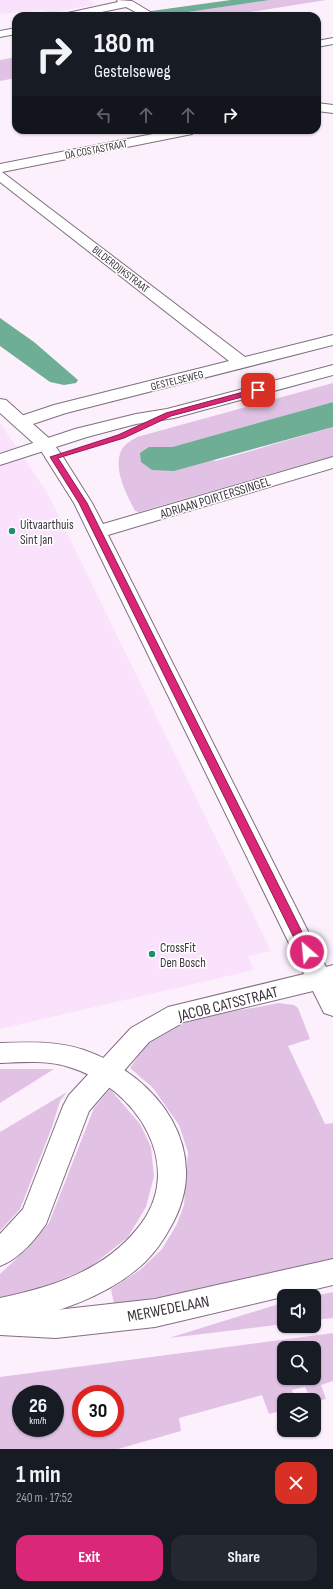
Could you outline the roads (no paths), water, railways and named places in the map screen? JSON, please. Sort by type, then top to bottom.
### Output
[{"type":"street","points":[[88,12],[129,4],[144,12]]},
{"type":"street","points":[[0,34],[12,32]]},
{"type":"street","points":[[321,43],[333,41]]},
{"type":"street","points":[[321,108],[333,109]]},
{"type":"street","name":"DA COSTASTRAAT","points":[[0,168],[172,134]]},
{"type":"street","name":"BILDERDIJKSTRAAT","points":[[0,175],[242,364]]},
{"type":"street","name":"GESTELSEWEG","points":[[21,422],[60,410],[333,340]]},
{"type":"street","points":[[0,460],[121,436],[168,414],[333,370]]},
{"type":"street","points":[[0,404],[21,422],[50,451],[83,503],[327,977],[333,1006]]},
{"type":"street","points":[[0,475],[50,451]]},
{"type":"street","name":"ADRIAAN POIRTERSSINGEL","points":[[97,532],[333,462]]},
{"type":"street","name":"JACOB CATSSTRAAT","points":[[0,1253],[27,1227],[36,1215],[72,1114],[79,1103],[140,1035],[177,1014],[327,977]]},
{"type":"street","points":[[0,1053],[37,1053],[73,1057],[108,1072],[127,1085],[145,1102],[163,1129],[170,1147],[172,1164],[167,1203],[149,1237],[121,1264],[101,1277],[58,1297],[0,1312]]},
{"type":"street","name":"MERWEDELAAN","points":[[0,1321],[56,1324],[155,1313],[333,1272]]},
{"type":"place","name":"Uitvaarthuis Sint Jan","points":[[12,531]]},
{"type":"place","name":"CrossFit Den Bosch","points":[[152,954]]}]
